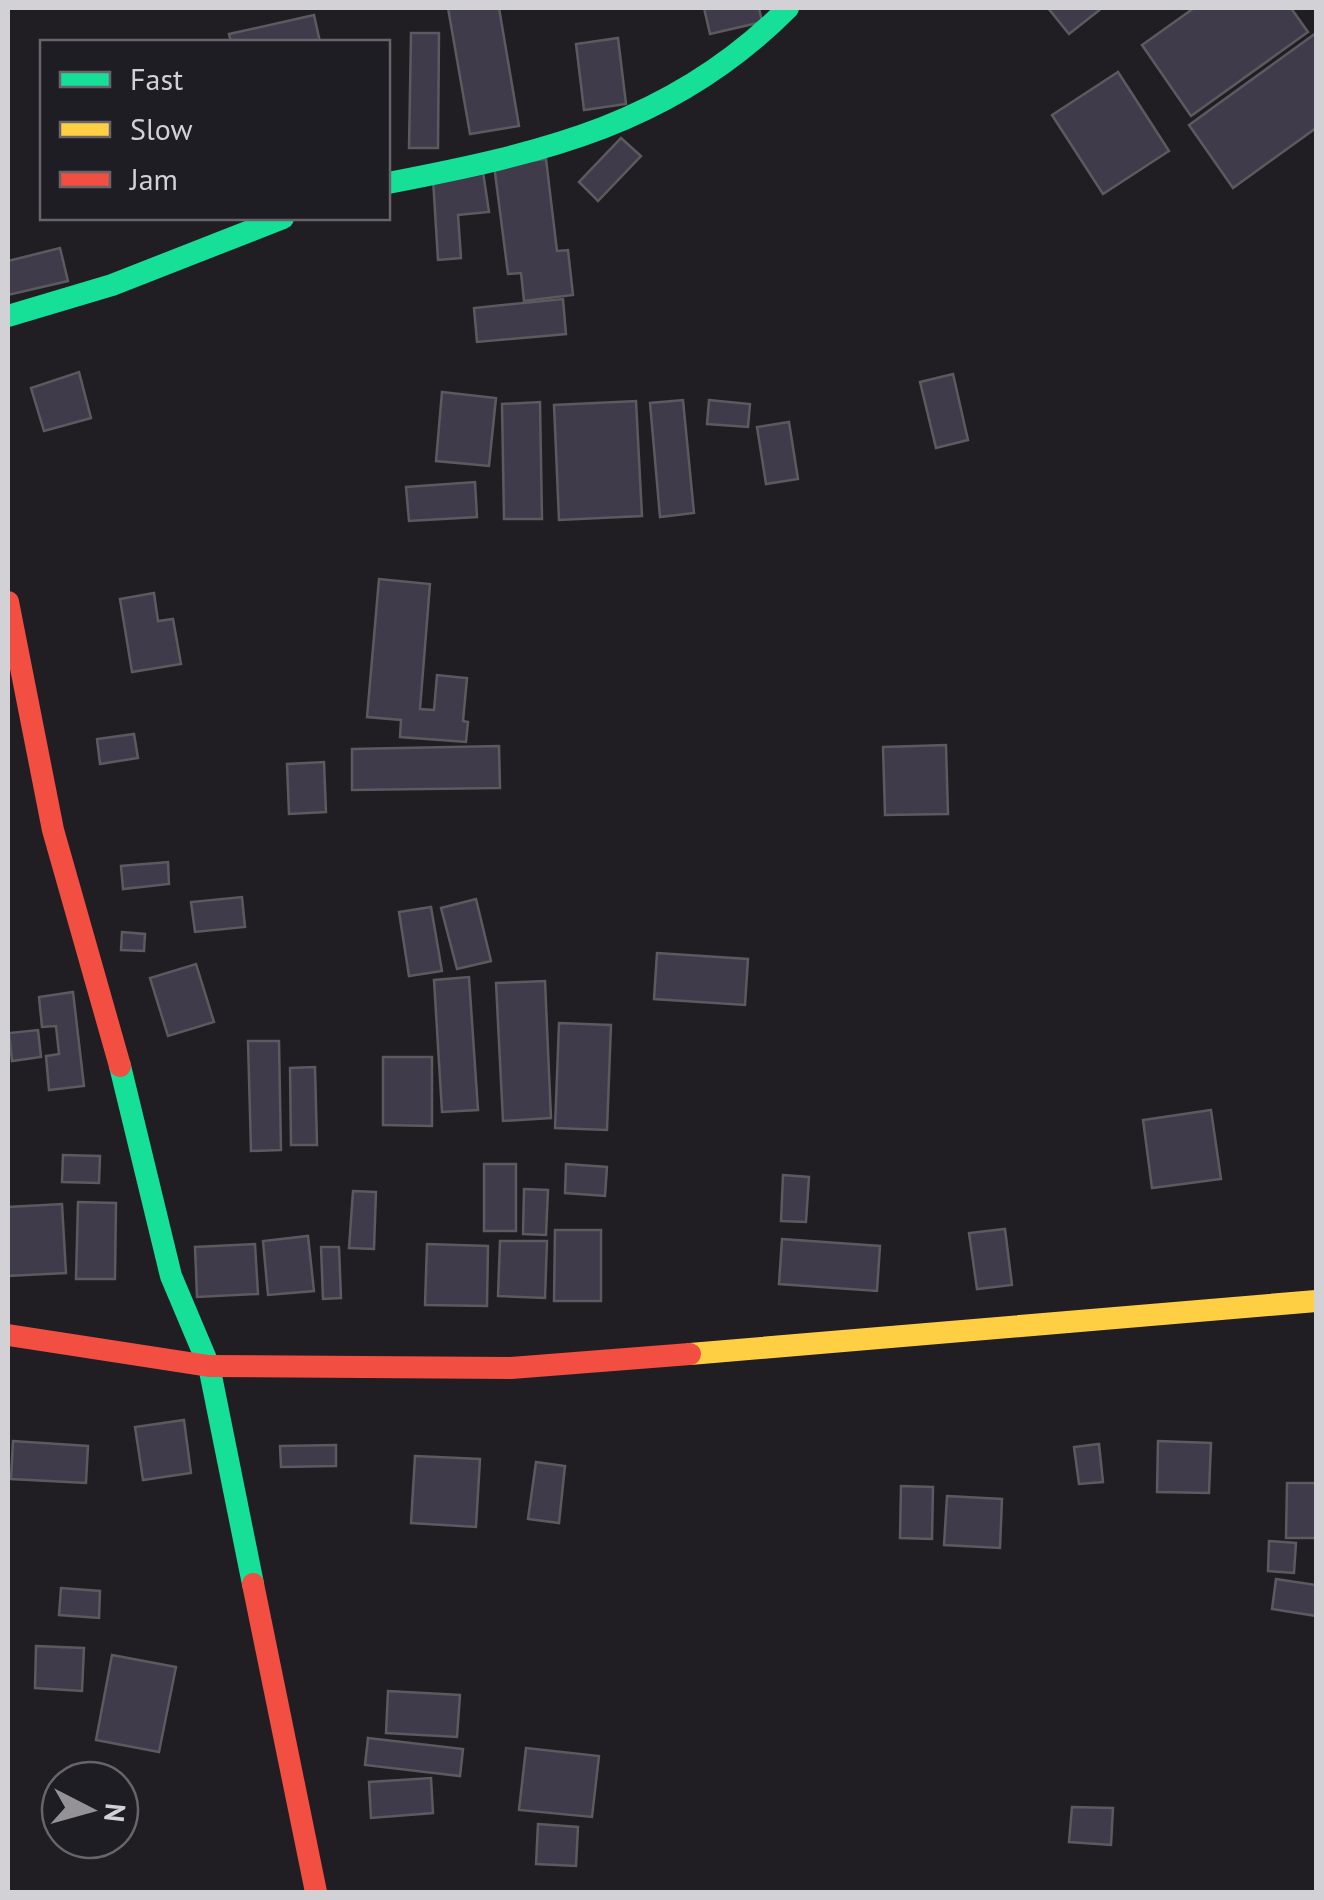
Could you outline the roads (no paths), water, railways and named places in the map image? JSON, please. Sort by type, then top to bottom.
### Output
[{"type":"street","points":[[390,183],[485,164],[633,118],[744,51],[788,8]]},
{"type":"street","points":[[8,316],[112,285],[278,220]]},
{"type":"street","points":[[8,602],[53,830],[110,1026],[170,1276],[209,1366],[316,1892]]},
{"type":"street","points":[[8,1335],[209,1366],[511,1368],[1316,1301]]}]
